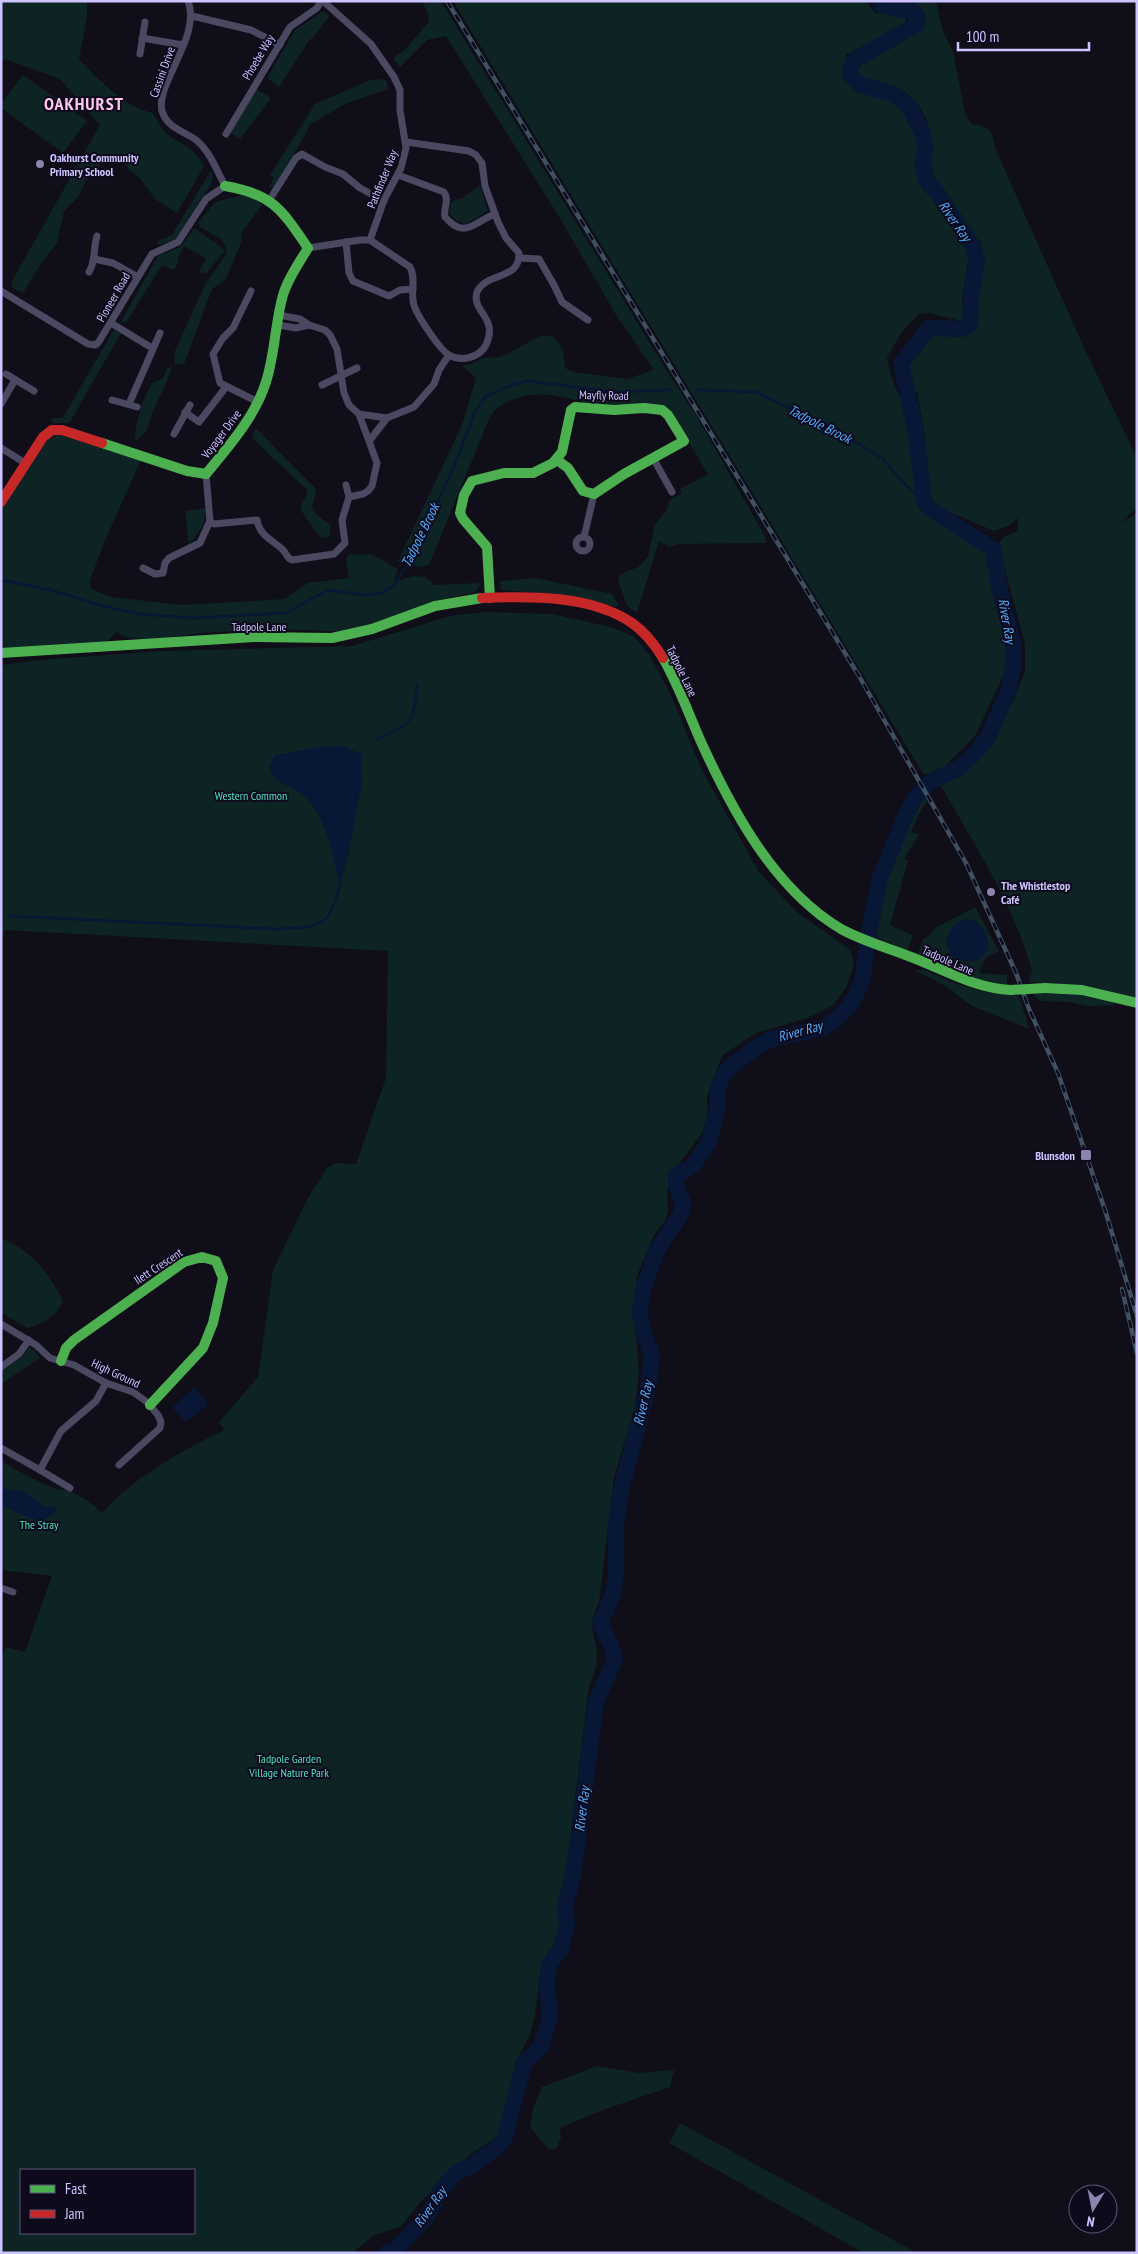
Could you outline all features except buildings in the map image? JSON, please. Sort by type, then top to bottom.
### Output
[{"type":"street","points":[[188,1],[192,16],[251,30],[280,45]]},
{"type":"street","name":"Phoebe Way","points":[[226,134],[292,25],[316,8],[322,1]]},
{"type":"street","name":"Pathfinder Way","points":[[322,1],[371,44],[398,83],[401,92],[400,110],[406,142],[398,175],[384,200],[370,240]]},
{"type":"street","name":"Cassini Drive","points":[[192,16],[183,45],[162,98],[162,111],[173,127],[200,143],[225,186]]},
{"type":"street","points":[[140,54],[145,22]]},
{"type":"street","points":[[142,38],[183,45]]},
{"type":"street","points":[[225,186],[246,189],[270,199],[285,215],[308,248],[370,240],[410,267],[413,274],[413,302],[416,311],[449,355],[468,358],[484,348],[488,337],[489,323],[476,304],[476,292],[488,280],[511,272],[517,266],[518,250],[506,238],[495,214],[485,186],[482,163],[475,154],[465,150],[406,142]]},
{"type":"street","points":[[270,199],[296,158],[302,154],[325,167],[343,174],[360,188],[384,200]]},
{"type":"street","points":[[398,175],[444,192],[447,200],[444,211],[445,217],[462,229],[471,228],[483,219],[495,214]]},
{"type":"street","name":"Pioneer Road","points":[[1,291],[89,344],[95,345],[100,342],[152,254],[178,242],[206,199],[225,186]]},
{"type":"street","points":[[89,272],[94,259],[97,236]]},
{"type":"street","points":[[346,242],[349,273],[353,281],[389,296],[400,290],[413,289]]},
{"type":"street","name":"Voyager Drive","points":[[1,502],[42,436],[58,429],[187,471],[206,474],[243,428],[258,402],[267,379],[278,320],[288,284],[308,248]]},
{"type":"street","points":[[519,258],[539,259],[562,302],[588,320]]},
{"type":"street","points":[[94,259],[113,263],[138,277]]},
{"type":"street","points":[[251,291],[233,328],[222,338],[213,354],[220,383],[258,402]]},
{"type":"street","points":[[278,320],[300,320],[322,329],[330,336],[338,354],[346,399],[349,406],[359,414],[377,463],[372,486],[366,493],[349,497]]},
{"type":"street","points":[[111,323],[152,348]]},
{"type":"street","points":[[130,404],[152,348],[160,333]]},
{"type":"street","points":[[370,440],[387,418],[414,407],[419,402],[424,393],[434,384],[439,370],[449,355]]},
{"type":"street","points":[[322,385],[357,368]]},
{"type":"street","points":[[6,374],[34,391]]},
{"type":"street","points":[[1,404],[15,380]]},
{"type":"street","points":[[185,412],[199,422],[226,387]]},
{"type":"street","points":[[112,400],[138,407]]},
{"type":"street","points":[[174,434],[190,405]]},
{"type":"street","name":"Mayfly Road","points":[[557,460],[562,452],[571,410],[575,407],[614,410],[644,408],[662,410],[684,441],[653,458]]},
{"type":"street","points":[[359,414],[387,418]]},
{"type":"street","points":[[1,448],[25,463]]},
{"type":"street","points":[[584,537],[594,494],[653,458],[672,492]]},
{"type":"street","points":[[490,598],[487,547],[462,520],[460,514],[469,485],[474,480],[504,473],[533,473],[557,460],[568,468],[583,491],[594,494]]},
{"type":"street","points":[[143,568],[156,574],[164,572],[165,563],[169,558],[200,543],[210,522],[206,474]]},
{"type":"street","points":[[210,522],[219,524],[257,520],[261,532],[270,541],[282,548],[289,559],[295,560],[330,555],[337,552],[345,543],[342,520],[349,497],[346,485]]},
{"type":"street","name":"Tadpole Lane","points":[[1,653],[224,639],[334,638],[365,632],[447,602],[490,598],[543,599],[594,607],[623,617],[639,629],[656,648],[665,662],[711,763],[763,851],[781,876],[802,899],[823,917],[848,934],[919,960],[975,985],[1011,990],[1045,988],[1091,992],[1137,1003]]},
{"type":"street","name":"Ilett Crescent","points":[[61,1361],[66,1348],[74,1340],[184,1262],[202,1258],[216,1261],[220,1267],[222,1278],[213,1323],[206,1342],[195,1358],[150,1405]]},
{"type":"street","name":"High Ground","points":[[1,1324],[29,1340],[50,1358],[78,1367],[106,1382],[133,1392],[150,1405]]},
{"type":"street","points":[[1,1367],[19,1354],[29,1340]]},
{"type":"street","points":[[40,1470],[61,1431],[96,1401],[106,1382]]},
{"type":"street","points":[[119,1465],[160,1428],[160,1419],[150,1405]]},
{"type":"street","points":[[1,1448],[70,1488]]},
{"type":"street","points":[[1,1588],[13,1592]]},
{"type":"green space","points":[[1,1],[87,1],[87,17],[79,59],[113,92],[133,105],[153,113],[166,133],[193,151],[204,166],[177,213],[155,199],[140,178],[132,173],[117,155],[108,155],[86,181],[78,197],[64,211],[57,243],[42,262],[23,293],[12,288],[12,281],[100,125],[60,79],[5,59],[1,63]]},
{"type":"green space","points":[[422,1],[441,1],[667,371],[696,415],[765,536],[766,543],[678,544],[669,547],[659,541],[637,613],[627,606],[618,580],[621,574],[638,567],[648,557],[655,524],[668,508],[669,501],[682,493],[680,489],[708,474],[672,415],[591,404],[547,395],[524,396],[505,403],[496,409],[489,419],[429,565],[421,567],[398,561],[462,425],[476,378],[462,366],[474,363],[482,358],[501,357],[542,335],[552,336],[559,343],[563,351],[565,368],[573,372],[627,379],[654,370],[616,315],[561,220],[446,36],[427,40],[400,67],[393,58],[406,49],[429,21],[428,13]]},
{"type":"green space","points":[[453,1],[866,1],[875,13],[905,14],[905,25],[846,55],[845,73],[852,86],[889,100],[912,119],[918,130],[920,147],[918,167],[923,189],[940,207],[968,251],[969,256],[962,297],[963,317],[961,321],[929,313],[919,314],[901,333],[887,358],[892,379],[907,413],[915,473],[922,504],[990,552],[1008,641],[1004,674],[975,736],[944,767],[924,775]]},
{"type":"green space","points":[[886,1],[912,1],[892,4]]},
{"type":"green space","points":[[912,1],[936,1],[943,32],[953,51],[965,114],[971,124],[986,128],[993,137],[995,148],[1086,352],[1137,458],[1137,508],[1119,524],[1137,513],[1137,999],[1061,984],[1030,982],[1029,979],[1032,971],[1015,923],[993,876],[941,786],[942,779],[970,767],[981,755],[1014,700],[1025,671],[1025,644],[998,544],[1005,536],[1018,531],[1018,518],[1008,526],[994,531],[938,507],[929,497],[922,441],[924,429],[917,393],[911,390],[904,364],[930,331],[960,334],[971,331],[974,325],[981,252],[978,243],[941,194],[933,176],[930,133],[927,121],[918,105],[904,91],[861,79],[855,75],[855,66],[860,60],[919,30],[923,21],[921,7]]},
{"type":"green space","points":[[323,11],[329,15],[328,18],[312,39],[310,39],[279,87],[267,78],[295,30]]},
{"type":"green space","points":[[23,75],[87,121],[63,153],[1,108],[1,104]]},
{"type":"green space","points":[[384,79],[387,82],[388,89],[347,103],[311,124],[275,188],[269,186],[274,178],[270,175],[315,104],[370,80]]},
{"type":"green space","points":[[257,89],[271,98],[240,139],[229,132]]},
{"type":"green space","points":[[211,170],[213,179],[210,187],[179,234],[173,240],[158,245],[157,241],[172,235]]},
{"type":"green space","points":[[480,185],[488,211],[466,224],[457,221],[449,214],[451,202],[464,197]]},
{"type":"green space","points":[[246,194],[254,197],[262,205],[242,232],[241,243],[226,279],[212,289],[184,364],[175,364],[174,353],[197,302],[206,283],[227,253],[226,246],[221,239],[200,227],[198,223],[215,202]]},
{"type":"green space","points":[[195,228],[225,250],[206,274],[199,271],[206,258],[184,246],[174,270],[162,265],[126,323],[121,321],[158,256],[180,247]]},
{"type":"green space","points":[[114,329],[121,333],[71,420],[68,423],[51,423],[52,418],[62,418],[65,414]]},
{"type":"green space","points":[[171,367],[171,372],[146,432],[136,441],[136,429],[146,394],[153,383],[163,378],[167,368]]},
{"type":"green space","points":[[255,429],[315,488],[316,493],[312,507],[316,514],[331,526],[329,538],[321,537],[303,513],[301,507],[307,495],[307,490],[254,440],[252,434]]},
{"type":"green space","points":[[61,434],[141,460],[103,545],[90,581],[91,589],[112,597],[181,605],[284,599],[308,583],[349,578],[346,560],[349,553],[358,555],[372,554],[398,569],[395,579],[401,580],[413,576],[426,577],[434,585],[481,583],[475,592],[435,601],[380,624],[351,632],[275,629],[200,633],[154,640],[124,637],[117,632],[105,643],[1,649],[1,510],[37,453],[49,438]]},
{"type":"green space","points":[[207,508],[203,526],[189,545],[185,511]]},
{"type":"green space","points":[[535,578],[612,594],[618,604],[617,607],[552,594],[501,590],[500,581]]},
{"type":"green space","name":"Tadpole Garden Village Nature Park","points":[[486,612],[552,614],[611,627],[633,636],[649,654],[671,695],[701,768],[759,872],[798,913],[851,950],[854,963],[847,986],[834,1004],[808,1018],[756,1033],[723,1055],[707,1098],[708,1116],[702,1133],[669,1178],[668,1211],[665,1221],[654,1235],[637,1276],[634,1312],[639,1371],[635,1407],[614,1478],[599,1603],[592,1624],[597,1661],[589,1686],[559,1929],[554,1946],[541,1970],[535,2015],[529,2037],[516,2062],[497,2137],[471,2154],[424,2198],[401,2226],[373,2236],[352,2253],[1,2253],[1,1655],[7,1647],[25,1652],[52,1576],[1,1570],[1,1461],[54,1488],[69,1490],[89,1502],[102,1513],[115,1499],[144,1476],[175,1456],[224,1430],[219,1422],[258,1377],[273,1270],[308,1198],[327,1168],[336,1163],[356,1164],[386,1078],[388,951],[5,930],[1,942],[1,665],[49,659],[165,651],[352,646],[450,616]]},
{"type":"green space","points":[[923,795],[928,801],[922,808],[911,832],[919,835],[904,859],[908,861],[890,925],[913,935],[907,951],[876,937],[873,928],[898,842],[913,810]]},
{"type":"green space","points":[[975,907],[999,951],[986,958],[979,970],[981,973],[1007,975],[1007,985],[980,982],[961,977],[918,954],[923,939],[929,936],[935,928]],"holes":[[[967,919],[979,924],[988,943],[977,960],[965,962],[956,923]]]},
{"type":"green space","points":[[915,970],[924,970],[959,985],[981,991],[1019,995],[1029,1029],[972,1006],[947,987]]},
{"type":"green space","points":[[1035,992],[1089,995],[1109,1000],[1115,1005],[1089,1006],[1068,1002],[1041,1001],[1034,996]]},
{"type":"green space","points":[[1,1238],[22,1249],[38,1263],[51,1280],[63,1301],[49,1319],[28,1328],[1,1313]]},
{"type":"green space","points":[[29,1347],[40,1358],[1,1384],[1,1371],[22,1357]]},
{"type":"green space","points":[[597,2066],[639,2073],[674,2070],[670,2087],[600,2111],[560,2128],[561,2138],[556,2149],[548,2149],[530,2127],[533,2108],[542,2087]]},
{"type":"green space","points":[[680,2123],[917,2253],[864,2253],[669,2143]]},
{"type":"water","points":[[345,746],[358,753],[362,751],[362,782],[348,855],[340,884],[328,839],[313,807],[300,793],[280,782],[269,766],[275,755],[321,747]]},
{"type":"water","points":[[967,919],[976,922],[983,929],[987,938],[988,948],[982,958],[965,962],[952,957],[947,945],[948,936],[952,928],[958,922]]},
{"type":"water","points":[[193,1388],[208,1402],[207,1405],[186,1422],[174,1410],[174,1406]]},
{"type":"water","points":[[1,1489],[23,1491],[44,1506],[56,1508],[56,1512],[41,1519],[28,1518],[1,1505]]},
{"type":"waterway","name":"River Ray","points":[[386,2253],[395,2250],[427,2217],[440,2191],[456,2173],[473,2165],[496,2148],[505,2138],[524,2063],[541,2047],[550,2017],[547,1984],[549,1965],[561,1949],[567,1924],[565,1905],[572,1881],[596,1702],[615,1659],[611,1645],[600,1624],[613,1594],[616,1576],[616,1526],[621,1490],[648,1388],[652,1356],[645,1337],[640,1314],[642,1293],[657,1250],[681,1214],[683,1202],[676,1186],[676,1175],[693,1166],[709,1142],[717,1109],[718,1087],[725,1073],[732,1065],[758,1046],[772,1039],[823,1028],[848,1008],[859,989],[863,977],[867,942],[880,878],[914,799],[930,782],[959,768],[975,753],[988,737],[1009,689],[1014,661],[1013,642],[1000,591],[993,549],[929,508],[924,500],[916,433],[901,364],[929,328],[963,329],[970,324],[971,294],[977,262],[973,246],[936,191],[926,180],[923,165],[924,137],[909,106],[895,95],[859,84],[850,74],[852,63],[858,58],[916,25],[917,16],[912,10],[902,10],[881,5],[880,1]]},
{"type":"waterway","name":"Tadpole Brook","points":[[1,580],[51,590],[103,606],[139,614],[192,618],[286,613],[328,590],[365,595],[382,593],[394,585],[415,553],[457,459],[475,412],[486,396],[514,384],[528,381],[616,392],[670,390]]},
{"type":"waterway","name":"Tadpole Brook","points":[[698,390],[756,392],[843,434],[883,459],[905,485],[924,499]]},
{"type":"waterway","points":[[376,740],[404,725],[412,716],[417,685]]},
{"type":"waterway","points":[[10,916],[276,929],[303,927],[320,923],[326,918],[336,899],[340,884]]},
{"type":"railway","points":[[447,1],[859,676],[966,863],[1016,973],[1029,1009],[1058,1073],[1105,1210],[1137,1316]]},
{"type":"railway","points":[[1122,1289],[1137,1353]]},
{"type":"traffic: fast","points":[[102,443],[187,471],[206,474],[240,431],[261,395],[269,371],[283,295],[308,248],[291,223],[266,199],[241,189],[225,186]]},
{"type":"traffic: fast","points":[[490,598],[487,547],[460,513],[464,495],[472,481],[504,473],[533,473],[553,463],[562,452],[571,410],[575,407],[614,410],[644,408],[662,410],[668,415],[684,441],[624,474],[594,494],[583,491],[568,468],[557,460]]},
{"type":"traffic: fast","points":[[1,653],[254,637],[332,638],[372,629],[435,606],[482,598]]},
{"type":"traffic: fast","points":[[663,658],[714,770],[742,822],[776,871],[796,893],[817,913],[841,929],[858,937],[960,978],[997,989],[1011,990]]},
{"type":"traffic: fast","points":[[1045,988],[1082,990],[1137,1003]]},
{"type":"traffic: fast","points":[[1011,990],[1045,988]]},
{"type":"traffic: fast","points":[[61,1361],[66,1348],[74,1340],[184,1262],[202,1257],[216,1261],[223,1278],[213,1323],[203,1348],[150,1405]]},
{"type":"traffic: jam","points":[[1,502],[43,437],[52,430],[62,430],[102,443]]},
{"type":"traffic: jam","points":[[482,598],[560,599],[598,607],[632,623],[657,648],[663,658]]},
{"type":"place","name":"Oakhurst Community Primary School","points":[[40,164]]},
{"type":"place","name":"The Whistlestop Café","points":[[991,892]]},
{"type":"place","name":"Blunsdon","points":[[1086,1155]]},
{"type":"district","name":"OAKHURST","points":[[84,103]]},
{"type":"park label","name":"Western Common","points":[[251,795]]},
{"type":"park label","name":"The Stray","points":[[39,1524]]}]
